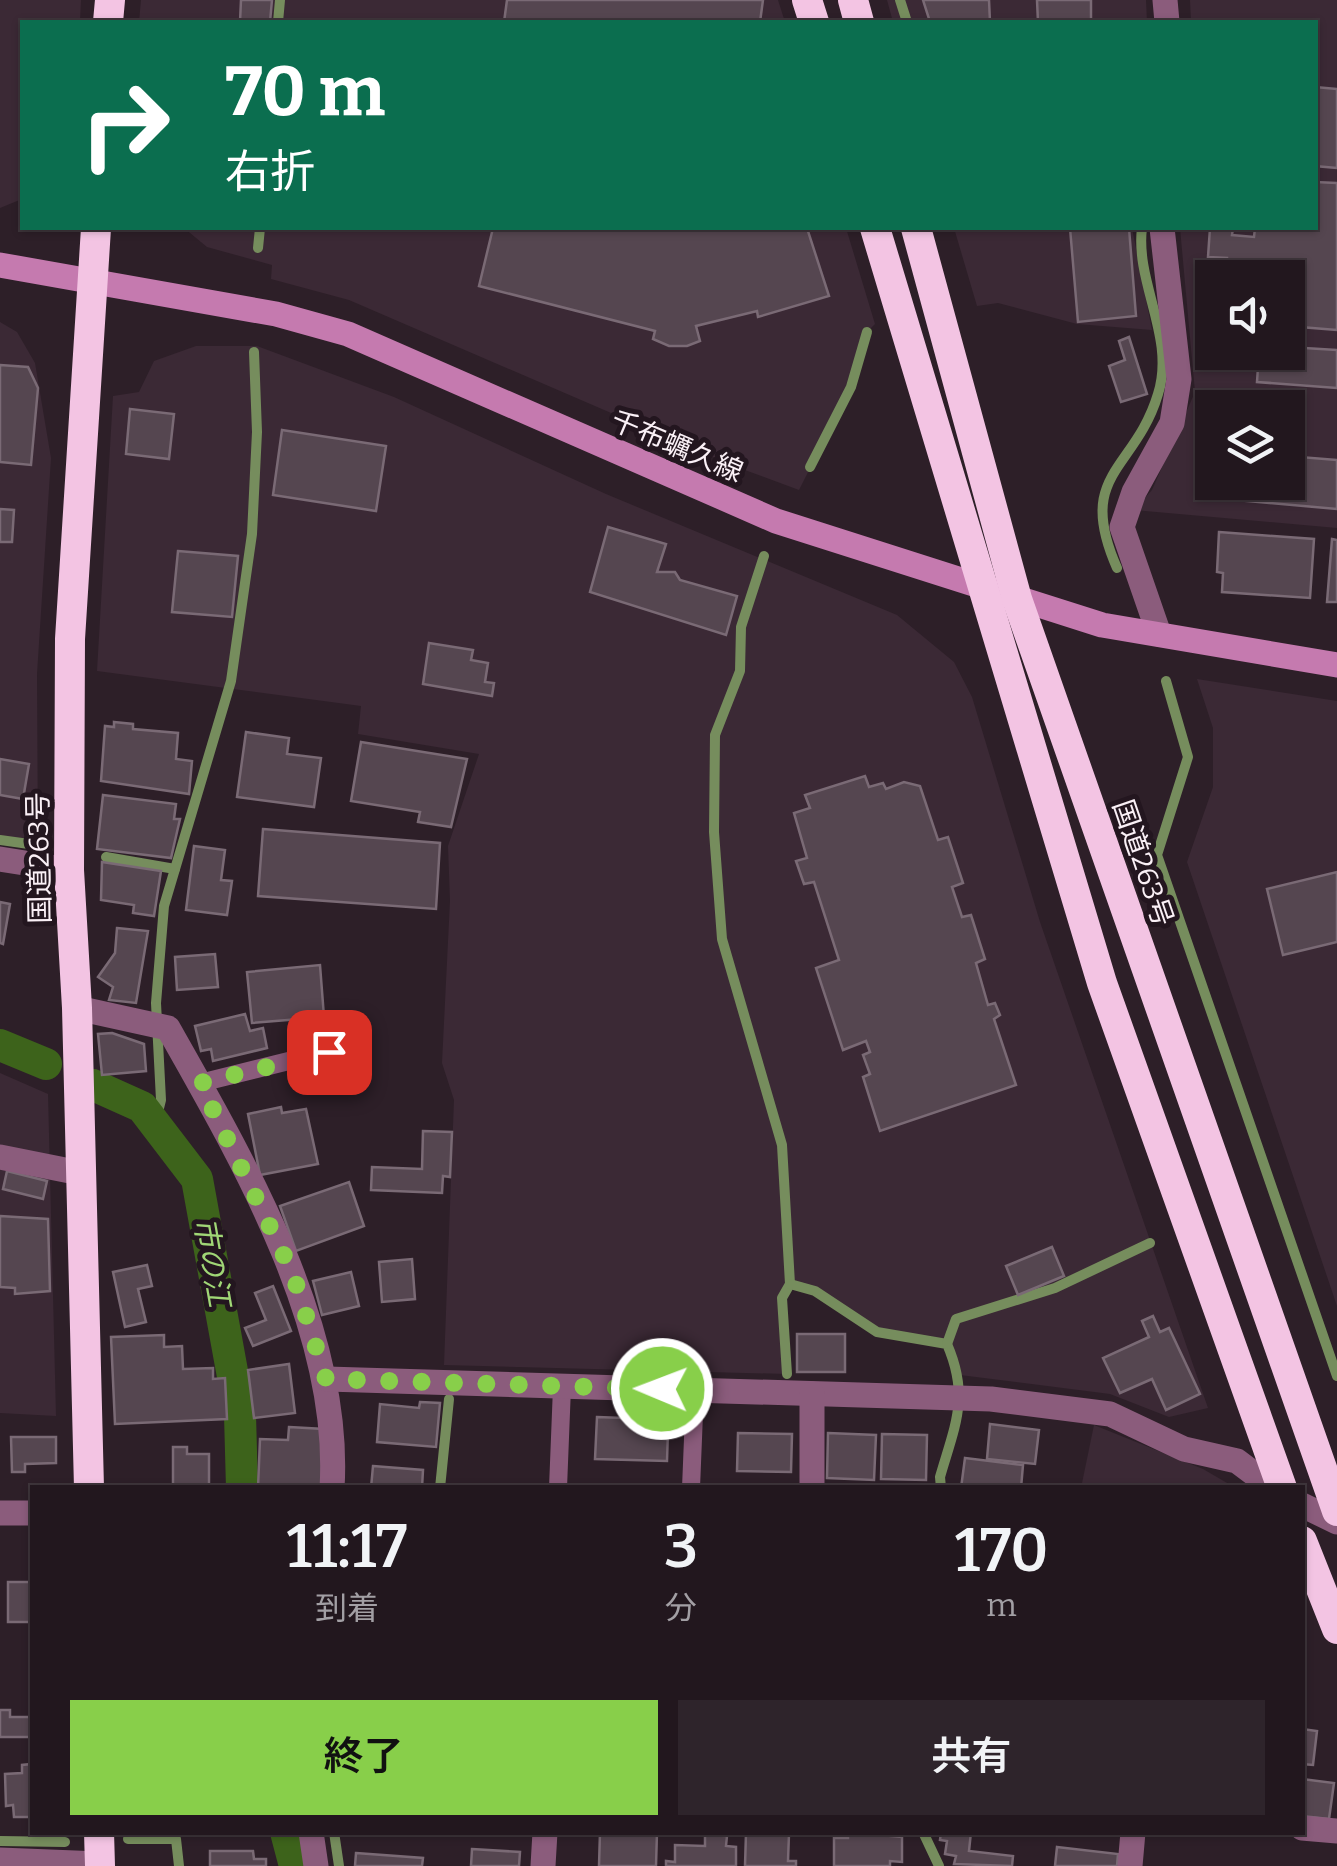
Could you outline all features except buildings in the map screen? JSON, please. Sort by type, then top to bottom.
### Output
[{"type":"highway","name":"国道263号","points":[[89,1485],[77,1008],[69,870],[70,639],[96,230]]},
{"type":"highway","points":[[876,230],[1102,983],[1281,1485]]},
{"type":"highway","name":"国道263号","points":[[917,230],[1017,599],[1337,1512]]},
{"type":"highway","points":[[1305,1549],[1337,1629]]},
{"type":"highway","points":[[99,1835],[100,1865]]},
{"type":"street","points":[[1159,634],[1122,527],[1134,492],[1172,423],[1179,379],[1162,230]]},
{"type":"street","name":"千布蠣久線","points":[[0,265],[276,314],[348,334],[776,521],[1102,626],[1337,665]]},
{"type":"street","points":[[0,859],[69,870]]},
{"type":"street","points":[[77,1008],[157,1026],[200,1083],[293,1274],[326,1379],[334,1439],[332,1485]]},
{"type":"street","points":[[0,1156],[80,1173]]},
{"type":"street","points":[[326,1379],[991,1399],[1110,1414],[1184,1449],[1237,1461],[1269,1485]]},
{"type":"street","points":[[812,1394],[812,1485]]},
{"type":"street","points":[[1305,1506],[1337,1522]]},
{"type":"street","points":[[0,1514],[30,1513]]},
{"type":"street","points":[[1305,1828],[1337,1831]]},
{"type":"street","points":[[312,1835],[316,1866]]},
{"type":"street","points":[[543,1866],[545,1835]]},
{"type":"street","points":[[1130,1866],[1133,1835]]},
{"type":"street","points":[[0,1860],[100,1865]]},
{"type":"lane","points":[[200,1083],[329,1052]]},
{"type":"lane","points":[[558,1485],[562,1387]]},
{"type":"lane","points":[[692,1485],[695,1390]]},
{"type":"shaded area","points":[[0,0],[81,0],[80,20],[20,20],[20,200],[0,208]]},
{"type":"shaded area","points":[[141,0],[778,0],[784,20],[139,20]]},
{"type":"shaded area","points":[[887,0],[1146,0],[1147,20],[892,20]]},
{"type":"shaded area","points":[[1190,0],[1337,0],[1337,528],[1134,510],[1152,490],[1195,392],[1180,230],[1318,230],[1318,20],[1191,20]]},
{"type":"shaded area","points":[[186,230],[847,230],[875,324],[867,332],[851,387],[799,490],[734,466],[349,300],[271,279],[272,265],[207,247]]},
{"type":"shaded area","points":[[955,230],[1132,230],[1152,330],[1077,324],[998,303],[977,306]]},
{"type":"shaded area","points":[[0,322],[17,332],[35,363],[51,458],[37,674],[38,849],[0,843]]},
{"type":"shaded area","points":[[196,346],[257,346],[394,397],[606,494],[897,615],[954,662],[972,697],[1040,922],[1208,1408],[1169,1417],[1110,1394],[960,1375],[947,1344],[877,1332],[815,1291],[790,1284],[782,1298],[787,1374],[444,1365],[454,1100],[442,1063],[450,901],[448,846],[479,754],[358,734],[361,706],[97,671],[113,396],[139,392],[154,361]]},
{"type":"shaded area","points":[[1197,679],[1337,701],[1337,1306],[1187,862],[1213,787],[1213,728]]},
{"type":"shaded area","points":[[0,1073],[48,1094],[56,1416],[0,1413]]},
{"type":"shaded area","points":[[1094,1425],[1203,1469],[1231,1485],[1082,1485]]},
{"type":"waterway","points":[[278,20],[280,0]]},
{"type":"waterway","points":[[900,0],[906,20]]},
{"type":"waterway","points":[[258,248],[260,230]]},
{"type":"waterway","points":[[1117,568],[1102,512],[1105,492],[1148,420],[1162,373],[1159,331],[1141,249],[1142,230]]},
{"type":"waterway","points":[[810,467],[851,387],[867,332]]},
{"type":"waterway","points":[[155,1124],[161,1100],[156,1003],[164,906],[231,681],[252,534],[257,432],[254,352]]},
{"type":"waterway","points":[[764,556],[741,627],[740,671],[715,735],[714,832],[722,939],[782,1145],[790,1284],[782,1298],[787,1374]]},
{"type":"waterway","points":[[1166,681],[1188,757],[1157,855],[1337,1376]]},
{"type":"waterway","points":[[0,840],[29,844]]},
{"type":"waterway","points":[[106,857],[175,869]]},
{"type":"waterway","name":"市の江","points":[[0,1045],[46,1064]]},
{"type":"waterway","name":"市の江","points":[[93,1085],[142,1107],[197,1179],[240,1415],[242,1485]]},
{"type":"waterway","points":[[947,1344],[956,1319],[1055,1288],[1150,1243]]},
{"type":"waterway","points":[[790,1284],[815,1291],[877,1332],[947,1344],[959,1396],[941,1485]]},
{"type":"waterway","points":[[440,1485],[449,1399]]},
{"type":"waterway","name":"市の江","points":[[287,1835],[295,1866]]},
{"type":"waterway","points":[[334,1835],[339,1866]]},
{"type":"waterway","points":[[924,1835],[939,1866]]},
{"type":"waterway","points":[[128,1839],[176,1839],[179,1866]]},
{"type":"waterway","points":[[0,1841],[65,1842]]},
{"type":"route","points":[[329,1052],[200,1083],[293,1274],[326,1379],[662,1389]]}]
